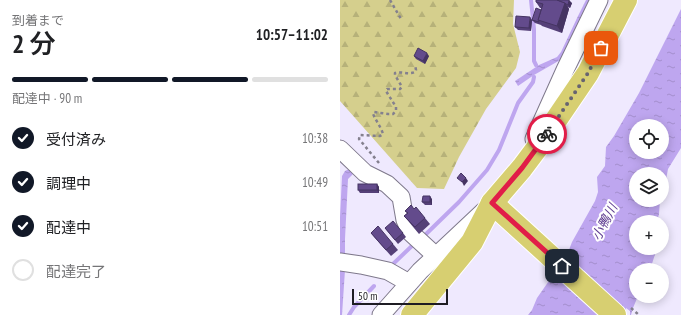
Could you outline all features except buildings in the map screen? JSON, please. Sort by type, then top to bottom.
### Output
[{"type":"main road","points":[[412,315],[500,210],[522,168],[588,73],[626,0]]},
{"type":"main road","points":[[500,210],[615,315]]},
{"type":"street","points":[[537,148],[534,139],[599,0]]},
{"type":"street","points":[[340,150],[365,173],[387,184],[401,198],[404,220],[411,233],[436,256]]},
{"type":"street","points":[[381,315],[420,271],[436,256],[500,210]]},
{"type":"street","points":[[340,262],[388,271],[409,283]]},
{"type":"path","points":[[390,0],[401,19]]},
{"type":"path","points":[[382,181],[384,172],[383,167],[359,139],[359,137],[360,135],[380,136],[383,134],[375,120],[374,112],[393,114],[396,111],[396,107],[386,91],[387,89],[400,89],[402,87],[395,73],[411,74],[416,70],[415,65]]},
{"type":"green space","points":[[340,0],[514,0],[513,24],[520,52],[516,68],[486,109],[459,157],[444,189],[417,188],[340,101]]},
{"type":"water","points":[[586,0],[591,0],[562,59],[518,86],[515,81],[539,65],[557,57],[561,52]]},
{"type":"water","name":"小鴨川","points":[[681,9],[681,148],[669,167],[629,167],[629,207],[660,207],[659,215],[629,215],[629,255],[655,255],[652,263],[629,263],[629,303],[635,303],[631,315],[630,311],[626,308],[624,315],[528,315],[537,298],[567,255],[572,242],[595,201],[598,192],[597,177],[605,166],[606,147],[639,93]]},
{"type":"water","points":[[349,169],[353,174],[348,179],[345,270],[342,315],[340,315],[340,217],[342,176],[345,171]]},
{"type":"waterway","points":[[531,0],[534,29],[534,61],[536,65]]},
{"type":"waterway","points":[[423,237],[459,202],[487,170],[499,150],[518,103],[533,82],[534,77]]},
{"type":"waterway","points":[[393,264],[415,243]]},
{"type":"waterway","points":[[349,315],[354,307],[374,286]]},
{"type":"way so far","points":[[547,134],[588,73],[601,48]]},
{"type":"route","points":[[547,134],[522,168],[492,203],[562,266]]}]
